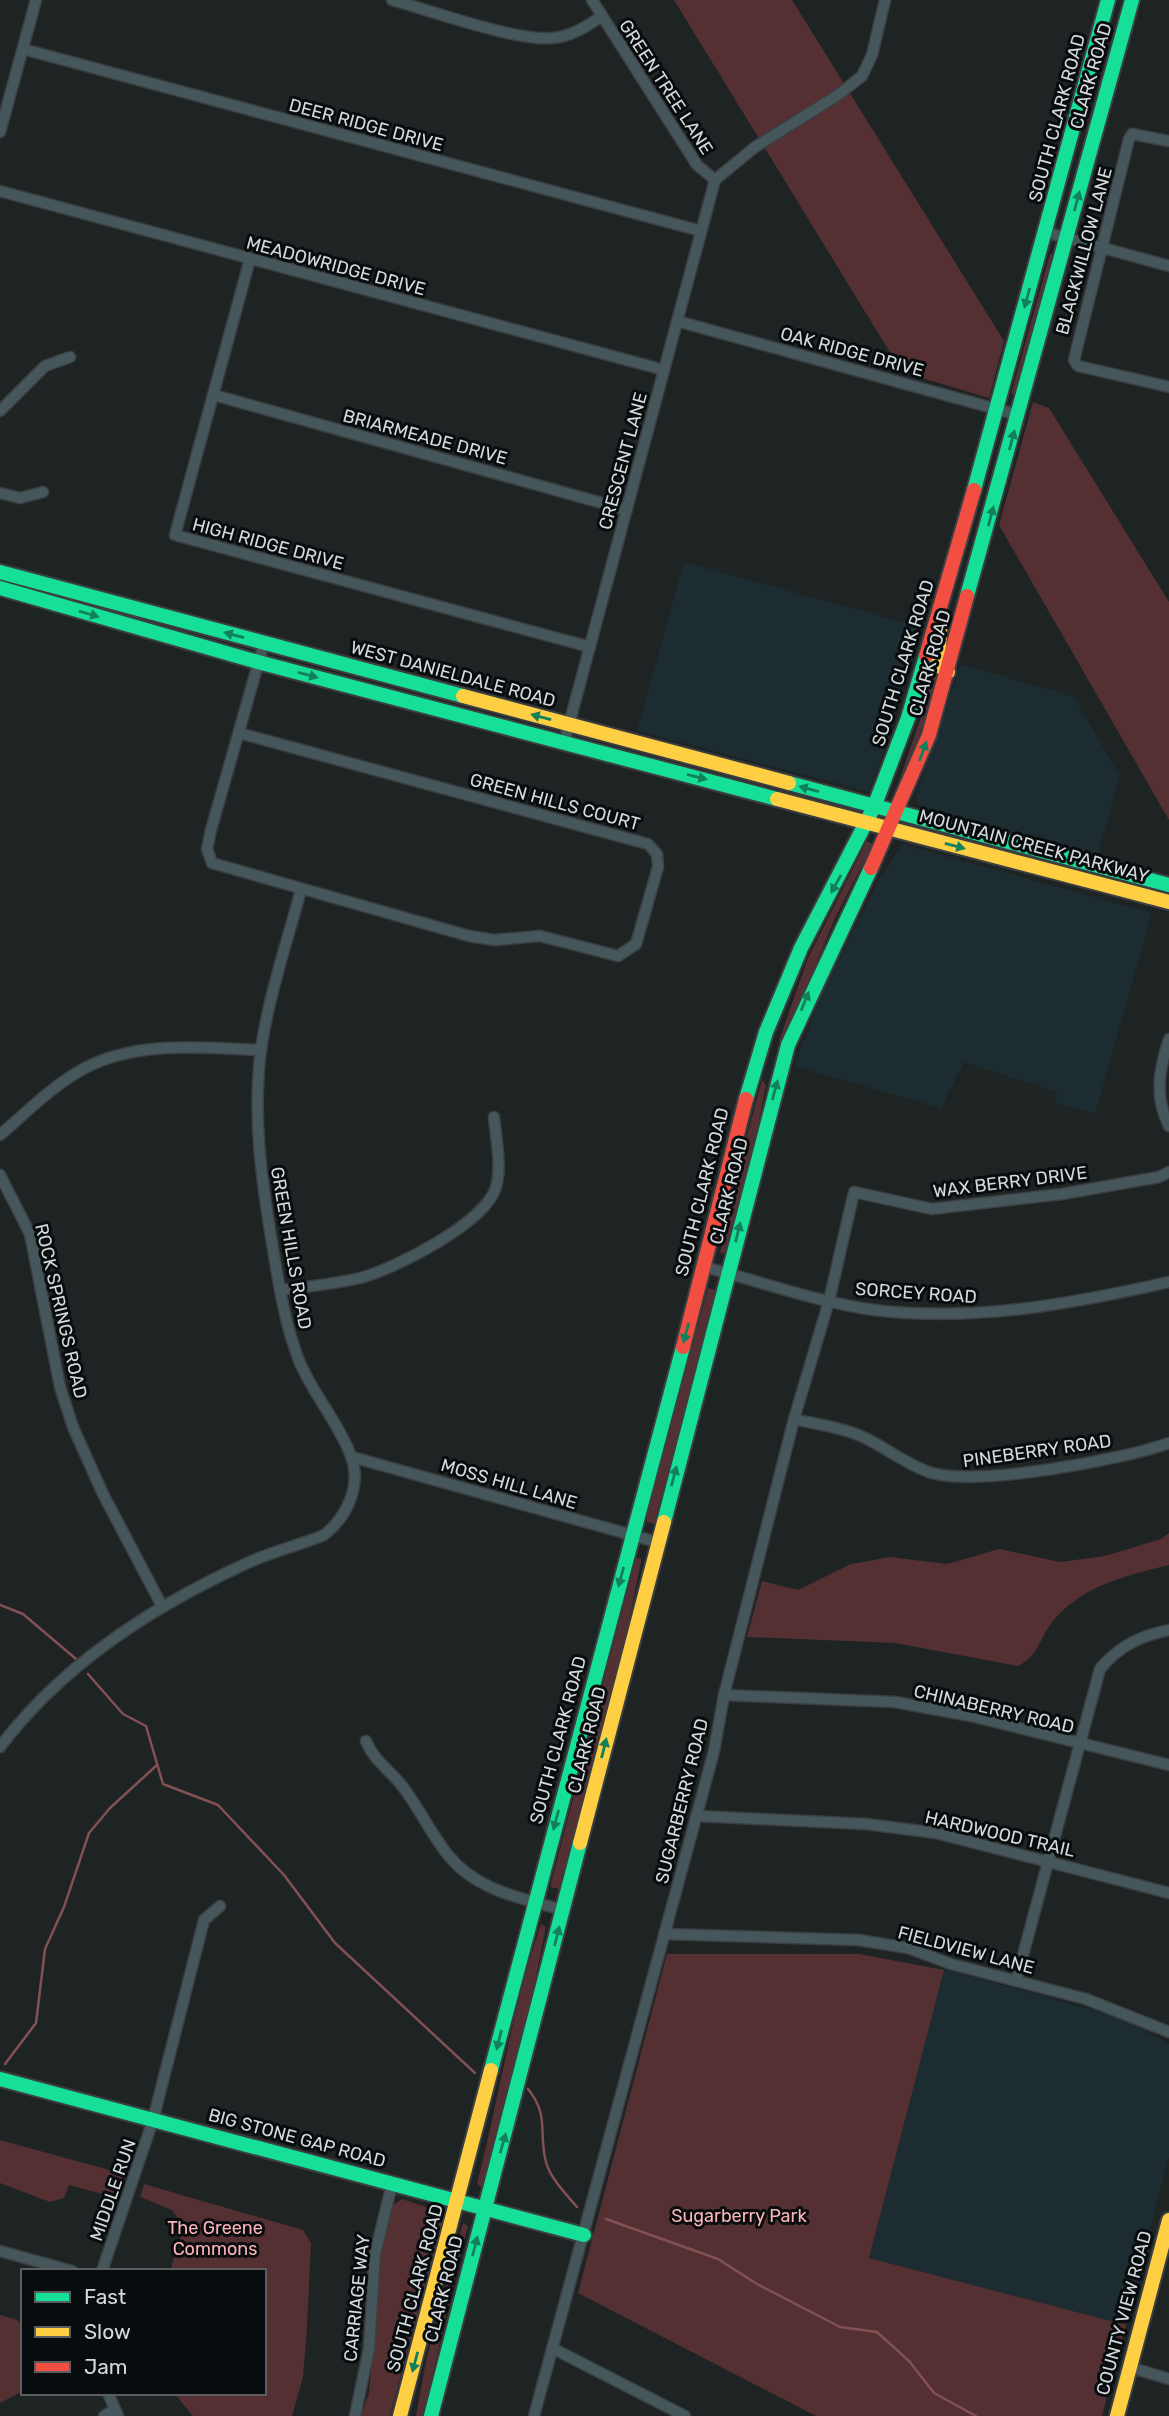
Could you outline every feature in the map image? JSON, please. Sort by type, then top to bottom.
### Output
[{"type":"main road","name":"SOUTH CLARK ROAD","points":[[400,2416],[704,1267],[736,1131],[758,1057],[787,978],[867,823],[908,718],[997,410],[1108,0]]},
{"type":"main road","name":"CLARK ROAD","points":[[431,2416],[782,1065],[815,978],[897,814],[919,761],[948,673],[1132,0]]},
{"type":"main road","points":[[1088,75],[1110,81]]},
{"type":"main road","points":[[954,562],[976,568]]},
{"type":"main road","name":"WEST DANIELDALE ROAD","points":[[0,572],[897,814]]},
{"type":"main road","points":[[52,603],[56,587]]},
{"type":"main road","points":[[0,588],[258,662],[889,829]]},
{"type":"main road","points":[[939,615],[938,664],[948,673]]},
{"type":"main road","points":[[159,634],[165,616]]},
{"type":"main road","points":[[629,760],[633,742]]},
{"type":"main road","points":[[722,783],[724,766]]},
{"type":"main road","name":"MOUNTAIN CREEK PARKWAY","points":[[897,814],[1169,886]]},
{"type":"main road","name":"MOUNTAIN CREEK PARKWAY","points":[[889,829],[1169,902]]},
{"type":"main road","points":[[1128,891],[1132,876]]},
{"type":"main road","points":[[758,1057],[782,1065]]},
{"type":"main road","name":"BIG STONE GAP ROAD","points":[[0,2079],[584,2235]]},
{"type":"main road","name":"COUNTY VIEW ROAD","points":[[1117,2416],[1165,2247],[1169,2220]]},
{"type":"street","points":[[0,132],[36,0]]},
{"type":"street","points":[[392,0],[542,38],[568,35],[602,16]]},
{"type":"street","name":"GREEN TREE LANE","points":[[592,0],[696,165],[714,184]]},
{"type":"street","points":[[714,184],[755,147],[838,95],[862,76],[872,55],[885,0]]},
{"type":"street","name":"DEER RIDGE DRIVE","points":[[23,49],[701,231]]},
{"type":"street","name":"BLACKWILLOW LANE","points":[[1169,141],[1132,134],[1073,360],[1078,366],[1169,387]]},
{"type":"street","name":"CRESCENT LANE","points":[[564,743],[714,184]]},
{"type":"street","name":"MEADOWRIDGE DRIVE","points":[[0,191],[664,370]]},
{"type":"street","points":[[1045,232],[1169,267]]},
{"type":"street","name":"HIGH RIDGE DRIVE","points":[[250,259],[175,535],[590,646]]},
{"type":"street","name":"OAK RIDGE DRIVE","points":[[677,321],[899,380],[1018,415]]},
{"type":"street","points":[[0,411],[46,366],[70,357]]},
{"type":"street","name":"BRIARMEADE DRIVE","points":[[214,395],[627,509]]},
{"type":"street","points":[[0,493],[20,498],[43,492]]},
{"type":"street","name":"GREEN HILLS COURT","points":[[239,733],[642,842],[653,848],[658,859],[636,944],[618,956],[540,936],[483,939],[217,866],[209,857],[211,830],[264,643]]},
{"type":"street","name":"GREEN HILLS ROAD","points":[[0,1747],[58,1683],[162,1606],[244,1564],[297,1547],[335,1527],[349,1505],[352,1493],[352,1457],[298,1359],[280,1290],[258,1139],[261,1050],[301,890]]},
{"type":"street","points":[[1169,1039],[1158,1071],[1160,1108],[1169,1126]]},
{"type":"street","points":[[0,1135],[62,1083],[107,1059],[156,1049],[261,1050]]},
{"type":"street","points":[[280,1290],[346,1281],[375,1273],[449,1235],[477,1216],[496,1188],[498,1172],[494,1117]]},
{"type":"street","name":"WAX BERRY DRIVE","points":[[854,1192],[932,1209],[1062,1194],[1159,1177],[1169,1172]]},
{"type":"street","name":"ROCK SPRINGS ROAD","points":[[0,1175],[25,1220],[35,1250],[60,1387],[73,1427],[103,1494],[162,1606]]},
{"type":"street","name":"SUGARBERRY ROAD","points":[[534,2416],[714,1751],[724,1695],[794,1419],[829,1301],[854,1192]]},
{"type":"street","name":"SORCEY ROAD","points":[[704,1267],[829,1301],[874,1310],[952,1315],[1073,1304],[1169,1282]]},
{"type":"street","name":"PINEBERRY ROAD","points":[[794,1419],[860,1435],[900,1460],[960,1479],[1105,1460],[1169,1443]]},
{"type":"street","name":"MOSS HILL LANE","points":[[352,1457],[657,1542]]},
{"type":"street","points":[[1016,1981],[1100,1669],[1114,1652],[1136,1638],[1169,1630]]},
{"type":"street","name":"CHINABERRY ROAD","points":[[724,1695],[895,1702],[971,1716],[1169,1765]]},
{"type":"street","points":[[366,1741],[372,1756],[401,1784],[448,1856],[480,1883],[563,1910]]},
{"type":"street","name":"HARDWOOD TRAIL","points":[[696,1816],[866,1824],[936,1833],[1169,1893]]},
{"type":"street","name":"MIDDLE RUN","points":[[104,2269],[153,2120],[204,1920],[220,1906]]},
{"type":"street","name":"FIELDVIEW LANE","points":[[664,1934],[859,1940],[908,1948],[1123,2011],[1169,2032]]},
{"type":"street","name":"CARRIAGE WAY","points":[[355,2416],[369,2349],[375,2255],[392,2184]]},
{"type":"street","points":[[0,2251],[65,2269]]},
{"type":"street","points":[[552,2348],[685,2416]]},
{"type":"street","points":[[1129,2367],[1169,2379]]},
{"type":"street","points":[[104,2416],[116,2413],[109,2395]]},
{"type":"shaded area","points":[[684,562],[920,627],[889,738],[869,792],[637,731]]},
{"type":"shaded area","points":[[961,664],[1074,697],[1120,776],[1097,857],[919,805],[915,798]]},
{"type":"shaded area","points":[[902,844],[1152,913],[1095,1114],[1055,1103],[1057,1092],[964,1062],[941,1108],[794,1066],[823,990],[878,882]]},
{"type":"shaded area","points":[[944,1969],[1122,2018],[1169,2044],[1169,2156],[1126,2325],[869,2258]]},
{"type":"green space","points":[[674,0],[792,0],[1004,341],[989,398],[902,372]]},
{"type":"green space","points":[[1050,254],[1056,255],[1017,396],[1011,394]]},
{"type":"green space","points":[[1033,402],[1049,408],[1169,602],[1169,820],[999,525]]},
{"type":"green space","points":[[929,674],[939,677],[901,791],[896,790],[921,717]]},
{"type":"green space","points":[[867,841],[873,844],[835,918],[784,1042],[779,1041],[808,958]]},
{"type":"green space","points":[[762,1080],[766,1085],[753,1151],[726,1254],[720,1253],[735,1197],[739,1165]]},
{"type":"green space","points":[[708,1288],[715,1290],[715,1296],[654,1524],[647,1522],[647,1514]]},
{"type":"green space","points":[[1169,1533],[1169,1565],[1106,1584],[1078,1599],[1053,1621],[1034,1652],[1018,1666],[895,1643],[747,1637],[762,1581],[798,1590],[851,1564],[890,1557],[947,1564],[999,1549],[1060,1562],[1105,1556],[1161,1539]]},
{"type":"green space","points":[[636,1558],[641,1559],[641,1562],[628,1626],[559,1889],[551,1887],[551,1883]]},
{"type":"green space","points":[[541,1924],[546,1927],[532,1995],[482,2188],[477,2184],[514,2021]]},
{"type":"green space","name":"Sugarberry Park","points":[[667,1954],[859,1954],[944,1970],[869,2258],[1126,2325],[1102,2416],[816,2416],[578,2293]]},
{"type":"green space","points":[[0,2140],[124,2174],[117,2198],[69,2185],[64,2198],[50,2202],[0,2183]]},
{"type":"green space","name":"The Greene Commons","points":[[144,2184],[303,2230],[311,2243],[307,2327],[303,2377],[292,2416],[193,2416],[176,2395],[266,2395],[266,2269],[171,2269],[184,2226],[172,2210],[140,2197]]},
{"type":"green space","points":[[402,2199],[444,2213],[390,2416],[361,2416],[369,2393],[381,2251],[393,2205]]},
{"type":"green space","points":[[463,2223],[468,2226],[434,2369],[422,2416],[416,2416],[426,2361]]},
{"type":"green space","points":[[0,2315],[17,2320],[21,2324],[21,2392],[0,2403]]},
{"type":"waterway","points":[[0,1605],[23,1614],[76,1659]]},
{"type":"waterway","points":[[88,1674],[123,1714],[146,1726],[163,1784],[218,1805],[284,1875],[335,1943],[475,2073]]},
{"type":"waterway","points":[[5,2064],[36,2023],[45,1949],[64,1907],[89,1833],[110,1808],[157,1765]]},
{"type":"waterway","points":[[528,2089],[539,2108],[548,2168],[577,2207]]},
{"type":"waterway","points":[[606,2219],[718,2259],[757,2284],[840,2327],[877,2332],[909,2361],[934,2393],[976,2416]]},
{"type":"traffic: fast","points":[[974,490],[1108,0]]},
{"type":"traffic: fast","points":[[967,596],[1132,0]]},
{"type":"traffic: fast","points":[[0,572],[463,696]]},
{"type":"traffic: fast","points":[[0,588],[258,662],[777,799]]},
{"type":"traffic: fast","points":[[746,1099],[766,1032],[801,948],[874,807],[908,718],[926,656]]},
{"type":"traffic: fast","points":[[789,783],[1169,885]]},
{"type":"traffic: fast","points":[[664,1522],[788,1045],[871,868]]},
{"type":"traffic: fast","points":[[491,2070],[683,1347]]},
{"type":"traffic: fast","points":[[431,2416],[580,1843]]},
{"type":"traffic: fast","points":[[0,2079],[584,2235]]},
{"type":"traffic: slow","points":[[940,631],[938,665],[948,672]]},
{"type":"traffic: slow","points":[[463,696],[789,783]]},
{"type":"traffic: slow","points":[[777,799],[1169,902]]},
{"type":"traffic: slow","points":[[580,1843],[664,1522]]},
{"type":"traffic: slow","points":[[400,2416],[491,2070]]},
{"type":"traffic: slow","points":[[1117,2416],[1169,2220]]},
{"type":"traffic: jam","points":[[926,656],[974,490]]},
{"type":"traffic: jam","points":[[871,868],[929,735],[967,596]]},
{"type":"traffic: jam","points":[[683,1347],[746,1099]]}]
